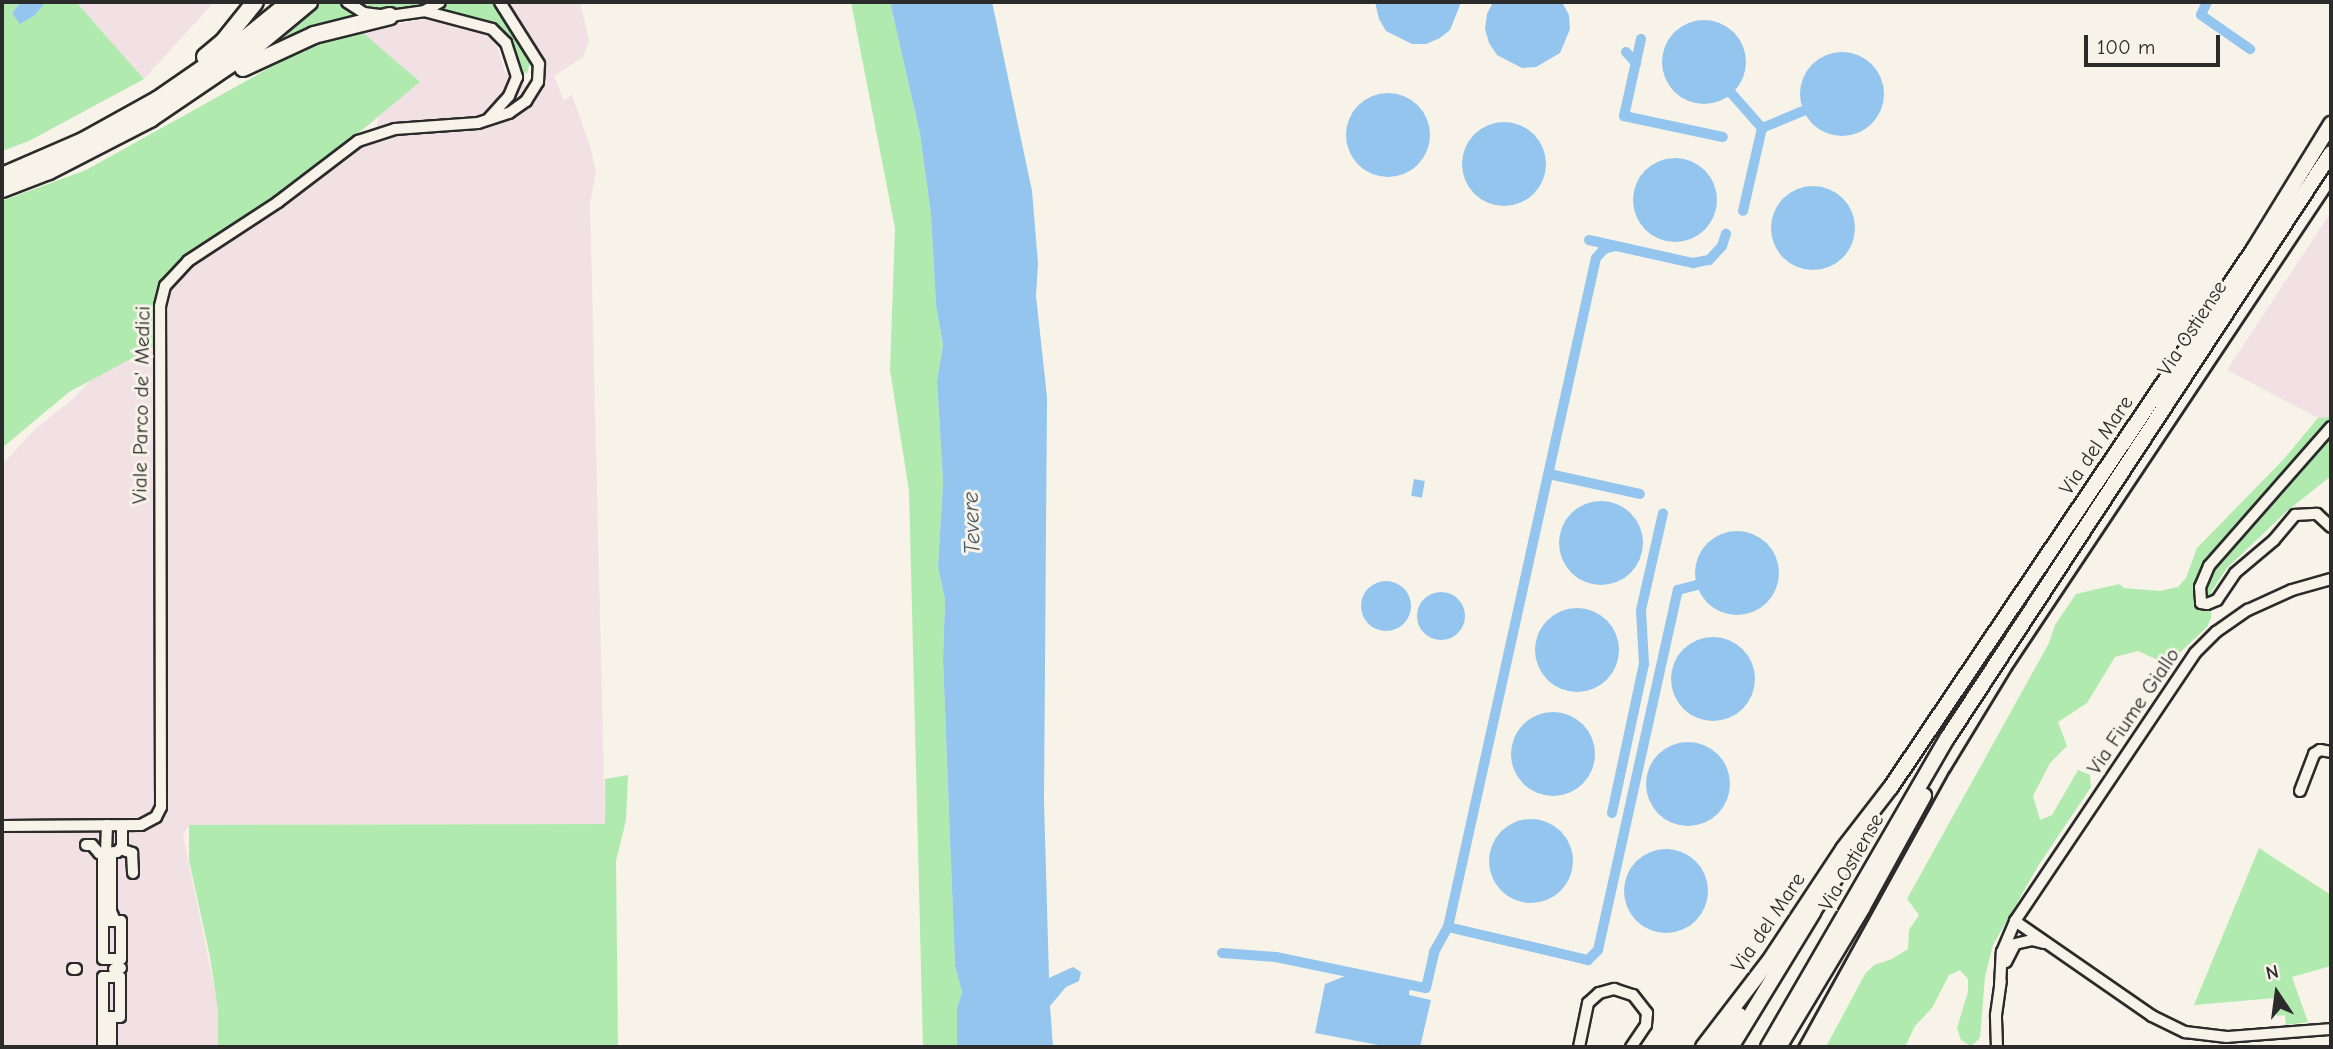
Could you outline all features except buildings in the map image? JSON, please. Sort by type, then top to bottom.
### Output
[{"type":"highway","points":[[157,100],[168,87],[223,42],[255,2]]},
{"type":"highway","points":[[2,189],[96,149],[197,90],[281,18],[290,2]]},
{"type":"highway","points":[[2,176],[83,141],[157,100],[309,2]]},
{"type":"highway","points":[[197,90],[213,86],[258,58],[289,44],[342,26],[390,16]]},
{"type":"main road","name":"Via del Mare","points":[[1703,1047],[1769,961],[1843,849],[1891,787],[2254,249],[2331,124]]},
{"type":"main road","name":"Via Ostiense","points":[[1768,1047],[1943,745],[2326,171],[2331,153]]},
{"type":"main road","name":"Via Ostiense","points":[[1779,1047],[1863,907],[1974,701]]},
{"type":"main road","name":"Via del Mare","points":[[1717,1047],[1820,902],[1866,832],[1891,787]]},
{"type":"main road","points":[[1731,1047],[1820,902]]},
{"type":"main road","points":[[1691,1047],[1802,911]]},
{"type":"street","points":[[346,2],[364,13],[390,16],[424,11],[440,2]]},
{"type":"street","points":[[424,11],[492,29],[506,43],[517,77],[531,93],[540,73],[539,64],[500,2]]},
{"type":"street","points":[[489,118],[509,96],[517,77]]},
{"type":"street","name":"Viale Parco de' Medici","points":[[122,825],[141,825],[156,817],[161,807],[160,306],[165,286],[188,261],[278,202],[358,141],[395,129],[464,126],[509,113],[526,101],[531,93]]},
{"type":"street","points":[[2331,426],[2209,566],[2200,587],[2201,603],[2217,600],[2235,573],[2274,540],[2295,514],[2317,514],[2331,527]]},
{"type":"street","name":"Via Fiume Giallo","points":[[1997,1047],[1996,1015],[2002,951],[2015,922],[2200,647],[2230,620],[2248,610],[2292,590],[2331,579]]},
{"type":"street","points":[[2300,791],[2314,754],[2320,750],[2331,752]]},
{"type":"street","points":[[107,825],[111,911],[115,921]]},
{"type":"street","points":[[2,826],[122,825],[110,852],[103,921],[103,959],[121,959],[121,921],[103,921]]},
{"type":"street","points":[[93,826],[89,845],[110,852],[132,853],[132,873]]},
{"type":"street","points":[[2015,922],[2152,1016],[2185,1032],[2221,1037],[2331,1029]]},
{"type":"street","name":"Via Fiume Giallo","points":[[2000,986],[2009,951],[2015,944],[2032,940],[2052,945]]},
{"type":"street","points":[[1579,1047],[1588,1003],[1599,993],[1614,989],[1633,995],[1647,1013],[1646,1025],[1631,1047]]},
{"type":"street","points":[[103,1047],[107,1017],[111,1047]]},
{"type":"shaded area","points":[[76,2],[214,2],[144,79]]},
{"type":"shaded area","points":[[501,2],[580,2],[589,40],[583,57],[554,76],[564,100],[572,95],[596,172],[590,203],[605,824],[189,825],[183,835],[218,1006],[219,1047],[2,1047],[2,465],[34,430],[74,398],[160,306],[176,271],[376,133],[378,117],[420,82],[360,30],[427,19],[454,23],[484,34],[497,46],[505,72],[517,77],[531,93],[539,64]]},
{"type":"shaded area","points":[[2331,212],[2331,417],[2318,418],[2227,370]]},
{"type":"green space","points":[[2,2],[21,2],[12,13],[20,23],[35,15],[46,2],[76,2],[144,79],[29,141],[2,151]]},
{"type":"green space","points":[[323,2],[339,2],[360,15],[282,37]]},
{"type":"green space","points":[[357,2],[431,2],[406,10],[384,11]]},
{"type":"green space","points":[[451,2],[496,2],[530,62],[527,74],[518,68],[494,27],[481,20],[439,9]]},
{"type":"green space","points":[[851,2],[890,2],[920,134],[931,215],[936,305],[943,345],[937,381],[943,481],[938,567],[945,600],[943,659],[955,966],[962,992],[957,1008],[957,1047],[923,1047],[909,491],[890,370],[895,228]]},
{"type":"green space","points":[[360,30],[420,82],[314,170],[174,265],[157,294],[155,346],[69,392],[2,448],[2,201],[86,170],[309,46]]},
{"type":"green space","points":[[2331,417],[2331,476],[2287,511],[2227,568],[2211,592],[2211,618],[2207,627],[2172,660],[2160,661],[2138,651],[2115,657],[2087,703],[2058,722],[2067,746],[2050,763],[2033,796],[2040,820],[2052,815],[2078,770],[2090,775],[2091,787],[2038,866],[1993,945],[1985,977],[1980,1038],[1971,1046],[1961,1040],[1957,1028],[1968,992],[1968,979],[1960,970],[1949,975],[1932,1008],[1915,1026],[1905,1047],[1826,1047],[1865,974],[1874,965],[1892,959],[1908,949],[1909,930],[1919,915],[1907,899],[2049,643],[2055,625],[2076,594],[2119,584],[2124,588],[2160,591],[2178,587],[2186,578],[2197,548],[2283,460],[2318,418]]},
{"type":"green space","points":[[628,775],[626,820],[616,861],[618,1047],[218,1047],[218,1011],[210,957],[189,860],[189,825],[605,824],[605,779]]},
{"type":"green space","points":[[2259,848],[2331,895],[2331,966],[2292,977],[2308,1022],[2286,1025],[2285,1015],[2277,1016],[2275,998],[2194,1005]]},
{"type":"water","points":[[21,2],[46,2],[35,15],[20,24],[12,13]]},
{"type":"water","name":"Tevere","points":[[890,2],[992,2],[1032,191],[1038,263],[1036,296],[1047,397],[1044,801],[1049,978],[1073,967],[1081,972],[1079,981],[1066,987],[1050,1006],[1053,1047],[957,1047],[957,1008],[962,992],[955,966],[943,659],[945,600],[938,567],[943,481],[937,381],[943,345],[936,305],[931,215],[920,134]]},
{"type":"water","points":[[1375,2],[1459,2],[1460,5],[1450,30],[1426,44],[1412,44],[1386,31],[1379,19]]},
{"type":"water","points":[[1493,2],[1562,2],[1569,15],[1570,29],[1560,53],[1536,67],[1522,68],[1497,55],[1489,43],[1485,29],[1487,14]]},
{"type":"water","points":[[1704,20],[1720,23],[1734,32],[1743,46],[1746,62],[1743,78],[1734,92],[1720,101],[1704,104],[1688,101],[1674,92],[1665,78],[1662,62],[1665,46],[1674,32],[1688,23]]},
{"type":"water","points":[[1842,52],[1858,55],[1872,64],[1881,78],[1884,94],[1881,110],[1872,124],[1858,133],[1842,136],[1826,133],[1812,124],[1803,110],[1800,94],[1803,78],[1812,64],[1826,55]]},
{"type":"water","points":[[1388,93],[1404,96],[1418,105],[1427,119],[1430,135],[1427,151],[1418,165],[1404,174],[1388,177],[1372,174],[1358,165],[1349,151],[1346,135],[1349,119],[1358,105],[1372,96]]},
{"type":"water","points":[[1504,122],[1520,125],[1534,134],[1543,148],[1546,164],[1543,180],[1534,194],[1520,203],[1504,206],[1488,203],[1474,194],[1465,180],[1462,164],[1465,148],[1474,134],[1488,125]]},
{"type":"water","points":[[1675,158],[1691,161],[1705,170],[1714,184],[1717,200],[1714,216],[1705,230],[1691,239],[1675,242],[1659,239],[1645,230],[1636,216],[1633,200],[1636,184],[1645,170],[1659,161]]},
{"type":"water","points":[[1813,186],[1829,189],[1843,198],[1852,212],[1855,228],[1852,244],[1843,258],[1829,267],[1813,270],[1797,267],[1783,258],[1774,244],[1771,228],[1774,212],[1783,198],[1797,189]]},
{"type":"water","points":[[1414,479],[1425,481],[1422,498],[1411,496]]},
{"type":"water","points":[[1601,501],[1617,504],[1631,513],[1640,527],[1643,543],[1640,559],[1631,573],[1617,582],[1601,585],[1585,582],[1571,573],[1562,559],[1559,543],[1562,527],[1571,513],[1585,504]]},
{"type":"water","points":[[1737,531],[1753,534],[1767,543],[1776,557],[1779,573],[1776,589],[1767,603],[1753,612],[1737,615],[1721,612],[1707,603],[1698,589],[1695,573],[1698,557],[1707,543],[1721,534]]},
{"type":"water","points":[[1386,581],[1404,588],[1411,606],[1404,624],[1386,631],[1368,624],[1361,606],[1368,588]]},
{"type":"water","points":[[1441,592],[1458,599],[1465,616],[1458,633],[1441,640],[1424,633],[1417,616],[1424,599]]},
{"type":"water","points":[[1577,608],[1593,611],[1607,620],[1616,634],[1619,650],[1616,666],[1607,680],[1593,689],[1577,692],[1561,689],[1547,680],[1538,666],[1535,650],[1538,634],[1547,620],[1561,611]]},
{"type":"water","points":[[1713,637],[1729,640],[1743,649],[1752,663],[1755,679],[1752,695],[1743,709],[1729,718],[1713,721],[1697,718],[1683,709],[1674,695],[1671,679],[1674,663],[1683,649],[1697,640]]},
{"type":"water","points":[[1553,712],[1569,715],[1583,724],[1592,738],[1595,754],[1592,770],[1583,784],[1569,793],[1553,796],[1537,793],[1523,784],[1514,770],[1511,754],[1514,738],[1523,724],[1537,715]]},
{"type":"water","points":[[1688,742],[1704,745],[1718,754],[1727,768],[1730,784],[1727,800],[1718,814],[1704,823],[1688,826],[1672,823],[1658,814],[1649,800],[1646,784],[1649,768],[1658,754],[1672,745]]},
{"type":"water","points":[[1531,819],[1547,822],[1561,831],[1570,845],[1573,861],[1570,877],[1561,891],[1547,900],[1531,903],[1515,900],[1501,891],[1492,877],[1489,861],[1492,845],[1501,831],[1515,822]]},
{"type":"water","points":[[1666,849],[1682,852],[1696,861],[1705,875],[1708,891],[1705,907],[1696,921],[1682,930],[1666,933],[1650,930],[1636,921],[1627,907],[1624,891],[1627,875],[1636,861],[1650,852]]},
{"type":"water","points":[[1353,973],[1410,985],[1409,995],[1431,1000],[1420,1047],[1389,1047],[1315,1033],[1325,984]]},
{"type":"waterway","points":[[2207,2],[2201,15],[2250,49]]},
{"type":"waterway","points":[[1641,39],[1624,116],[1723,137]]},
{"type":"waterway","points":[[1626,52],[1636,63]]},
{"type":"waterway","points":[[1732,94],[1762,128],[1743,211]]},
{"type":"waterway","points":[[1762,128],[1803,111]]},
{"type":"waterway","points":[[1589,240],[1693,263],[1709,260],[1722,246],[1726,234]]},
{"type":"waterway","points":[[1448,927],[1596,258],[1604,249],[1615,246]]},
{"type":"waterway","points":[[1549,474],[1640,494]]},
{"type":"waterway","points":[[1612,813],[1644,664],[1641,610],[1663,513]]},
{"type":"waterway","points":[[1222,953],[1276,957],[1426,988],[1434,952],[1448,927],[1588,960],[1598,950],[1678,590],[1697,585]]},
{"type":"railway","points":[[1797,1047],[1949,772],[2011,670],[2331,189]]}]
